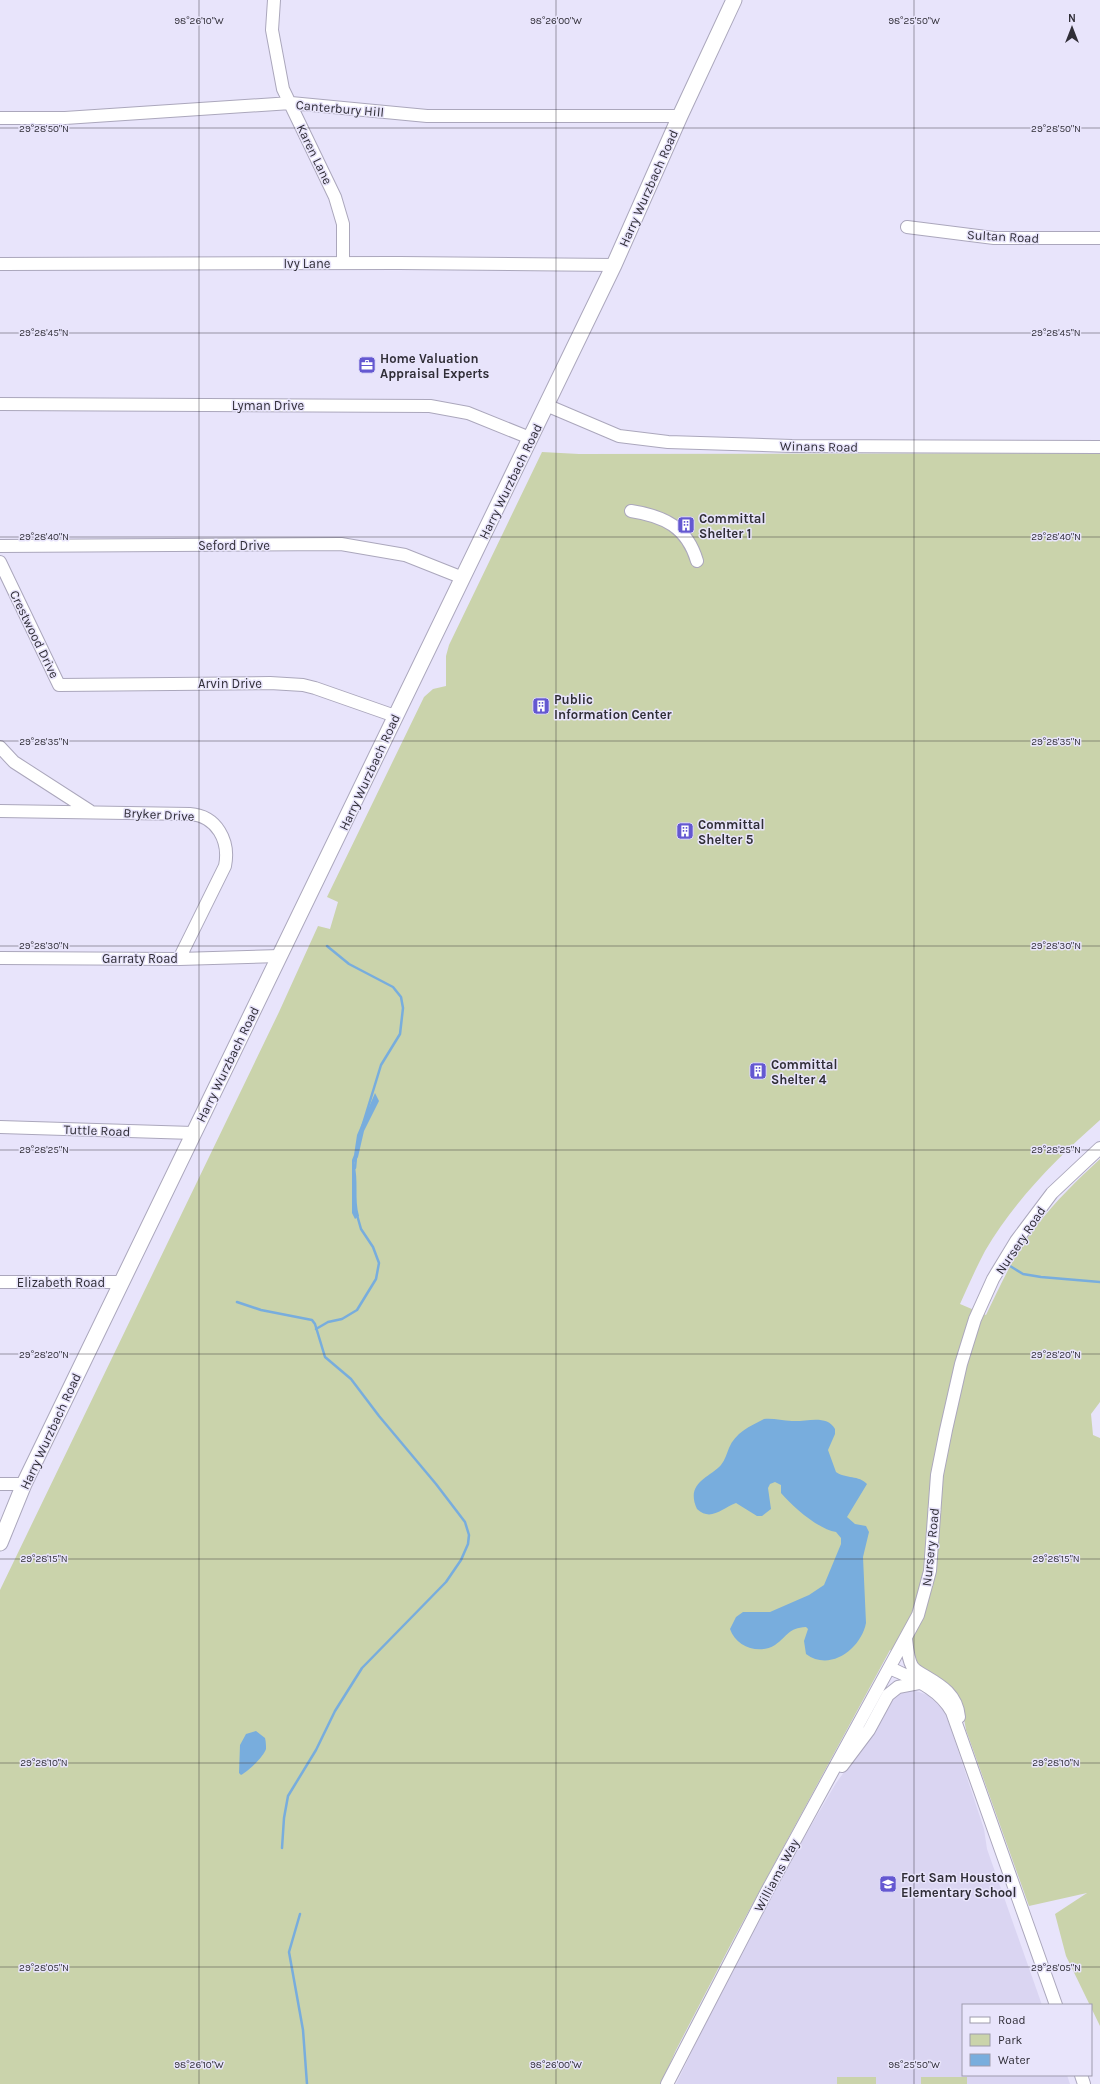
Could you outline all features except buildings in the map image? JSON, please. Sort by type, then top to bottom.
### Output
[{"type":"main road","name":"Harry Wurzbach Road","points":[[0,1543],[24,1484],[614,265],[680,116],[734,0]]},
{"type":"street","name":"Karen Lane","points":[[274,0],[272,30],[283,89],[338,204],[344,235],[343,263]]},
{"type":"street","name":"Canterbury Hill","points":[[0,118],[73,118],[290,103],[427,116],[680,116]]},
{"type":"street","name":"Sultan Road","points":[[907,227],[994,238],[1100,238]]},
{"type":"street","name":"Ivy Lane","points":[[0,264],[343,263],[614,265]]},
{"type":"street","name":"Lyman Drive","points":[[0,404],[430,406],[468,413],[530,438]]},
{"type":"street","name":"Winans Road","points":[[546,405],[619,436],[668,442],[792,446],[1100,447]]},
{"type":"street","points":[[631,511],[659,517],[672,524],[689,542],[697,561]]},
{"type":"street","name":"Seford Drive","points":[[0,546],[341,544],[405,555],[463,578]]},
{"type":"street","name":"Crestwood Drive","points":[[0,562],[59,685]]},
{"type":"street","name":"Arvin Drive","points":[[59,685],[270,683],[303,685],[328,691],[395,716]]},
{"type":"street","points":[[0,747],[14,762],[90,811]]},
{"type":"street","name":"Bryker Drive","points":[[0,811],[90,811],[194,814],[206,818],[218,828],[226,843],[227,855],[225,866],[179,959]]},
{"type":"street","name":"Garraty Road","points":[[0,958],[179,959],[280,956]]},
{"type":"street","name":"Tuttle Road","points":[[0,1127],[193,1133]]},
{"type":"street","name":"Nursery Road","points":[[890,1668],[918,1615],[926,1589],[939,1468],[961,1364],[975,1319],[993,1279],[1016,1241],[1052,1194],[1100,1148]]},
{"type":"street","name":"Elizabeth Road","points":[[0,1282],[122,1282]]},
{"type":"street","points":[[0,1484],[24,1484]]},
{"type":"street","points":[[906,1639],[909,1656],[914,1669],[944,1688],[955,1700],[959,1730]]},
{"type":"street","points":[[890,1668],[919,1683],[942,1698],[952,1712],[976,1784],[1056,2004]]},
{"type":"street","name":"Williams Way","points":[[667,2084],[722,1976],[890,1668]]},
{"type":"street","points":[[828,1781],[859,1745],[888,1695],[902,1685],[919,1683]]},
{"type":"shaded area","name":"Fort Sam Houston Elementary School","points":[[916,1691],[928,1695],[945,1711],[984,1829],[987,1849],[1042,2004],[962,2004],[962,2076],[1067,2076],[1070,2084],[676,2084],[757,1918],[836,1783],[868,1740],[889,1702],[900,1693]]},
{"type":"green space","points":[[542,452],[579,454],[1100,453],[1100,1120],[1052,1165],[1009,1215],[985,1251],[960,1304],[986,1315],[1009,1268],[1029,1235],[1059,1199],[1100,1159],[1100,1402],[1091,1414],[1093,1435],[1100,1438],[1100,2026],[1092,2010],[1092,2004],[1089,2004],[1066,1956],[1055,1914],[1087,1893],[1029,1906],[966,1730],[964,1719],[915,1661],[890,1650],[733,1940],[676,2050],[661,2084],[0,2084],[0,1590],[279,1012],[318,926],[330,929],[338,902],[327,897],[424,697],[433,689],[446,686],[446,656],[449,645]]},
{"type":"green space","points":[[837,2077],[876,2077],[876,2084],[837,2084]]},
{"type":"green space","points":[[921,2077],[967,2077],[967,2084],[921,2084]]},
{"type":"water","points":[[375,1093],[379,1101],[364,1131],[358,1157],[354,1163],[359,1216],[355,1219],[352,1213],[352,1160],[357,1135]]},
{"type":"water","points":[[764,1419],[792,1421],[822,1420],[831,1424],[835,1429],[835,1434],[828,1450],[836,1472],[844,1476],[860,1479],[867,1484],[847,1517],[855,1524],[866,1526],[869,1532],[863,1557],[866,1623],[863,1633],[851,1649],[834,1659],[815,1659],[806,1654],[804,1641],[808,1629],[806,1627],[795,1629],[775,1645],[762,1649],[749,1648],[743,1645],[737,1640],[730,1629],[736,1617],[743,1612],[770,1612],[809,1595],[824,1585],[841,1544],[841,1538],[836,1532],[822,1527],[799,1511],[781,1493],[781,1485],[775,1482],[770,1484],[768,1488],[771,1509],[762,1516],[757,1516],[736,1503],[712,1514],[702,1513],[697,1509],[694,1500],[696,1487],[721,1465],[729,1448],[739,1434],[748,1427]]},
{"type":"water","points":[[256,1731],[265,1738],[265,1752],[248,1771],[241,1775],[239,1773],[240,1745],[246,1734]]},
{"type":"waterway","points":[[327,946],[349,964],[393,987],[401,997],[403,1008],[400,1034],[381,1065],[362,1127]]},
{"type":"waterway","points":[[355,1168],[356,1157]]},
{"type":"waterway","points":[[316,1329],[328,1322],[342,1319],[357,1310],[376,1279],[379,1263],[373,1247],[361,1229],[357,1215]]},
{"type":"waterway","points":[[1010,1266],[1023,1274],[1100,1282]]},
{"type":"waterway","points":[[237,1302],[261,1310],[312,1320],[315,1324],[325,1357],[351,1379],[379,1416],[436,1484],[465,1522],[469,1535],[468,1544],[461,1560],[446,1582],[362,1668],[335,1711],[316,1750],[288,1796],[284,1818],[282,1848]]},
{"type":"waterway","points":[[300,1914],[289,1952],[303,2030],[307,2084]]},
{"type":"place","name":"Home Valuation Appraisal Experts","points":[[367,365]]},
{"type":"place","name":"Committal Shelter 1","points":[[686,525]]},
{"type":"place","name":"Public Information Center","points":[[541,706]]},
{"type":"place","name":"Committal Shelter 5","points":[[685,831]]},
{"type":"place","name":"Committal Shelter 4","points":[[758,1071]]},
{"type":"place","name":"Fort Sam Houston Elementary School","points":[[888,1884]]}]
